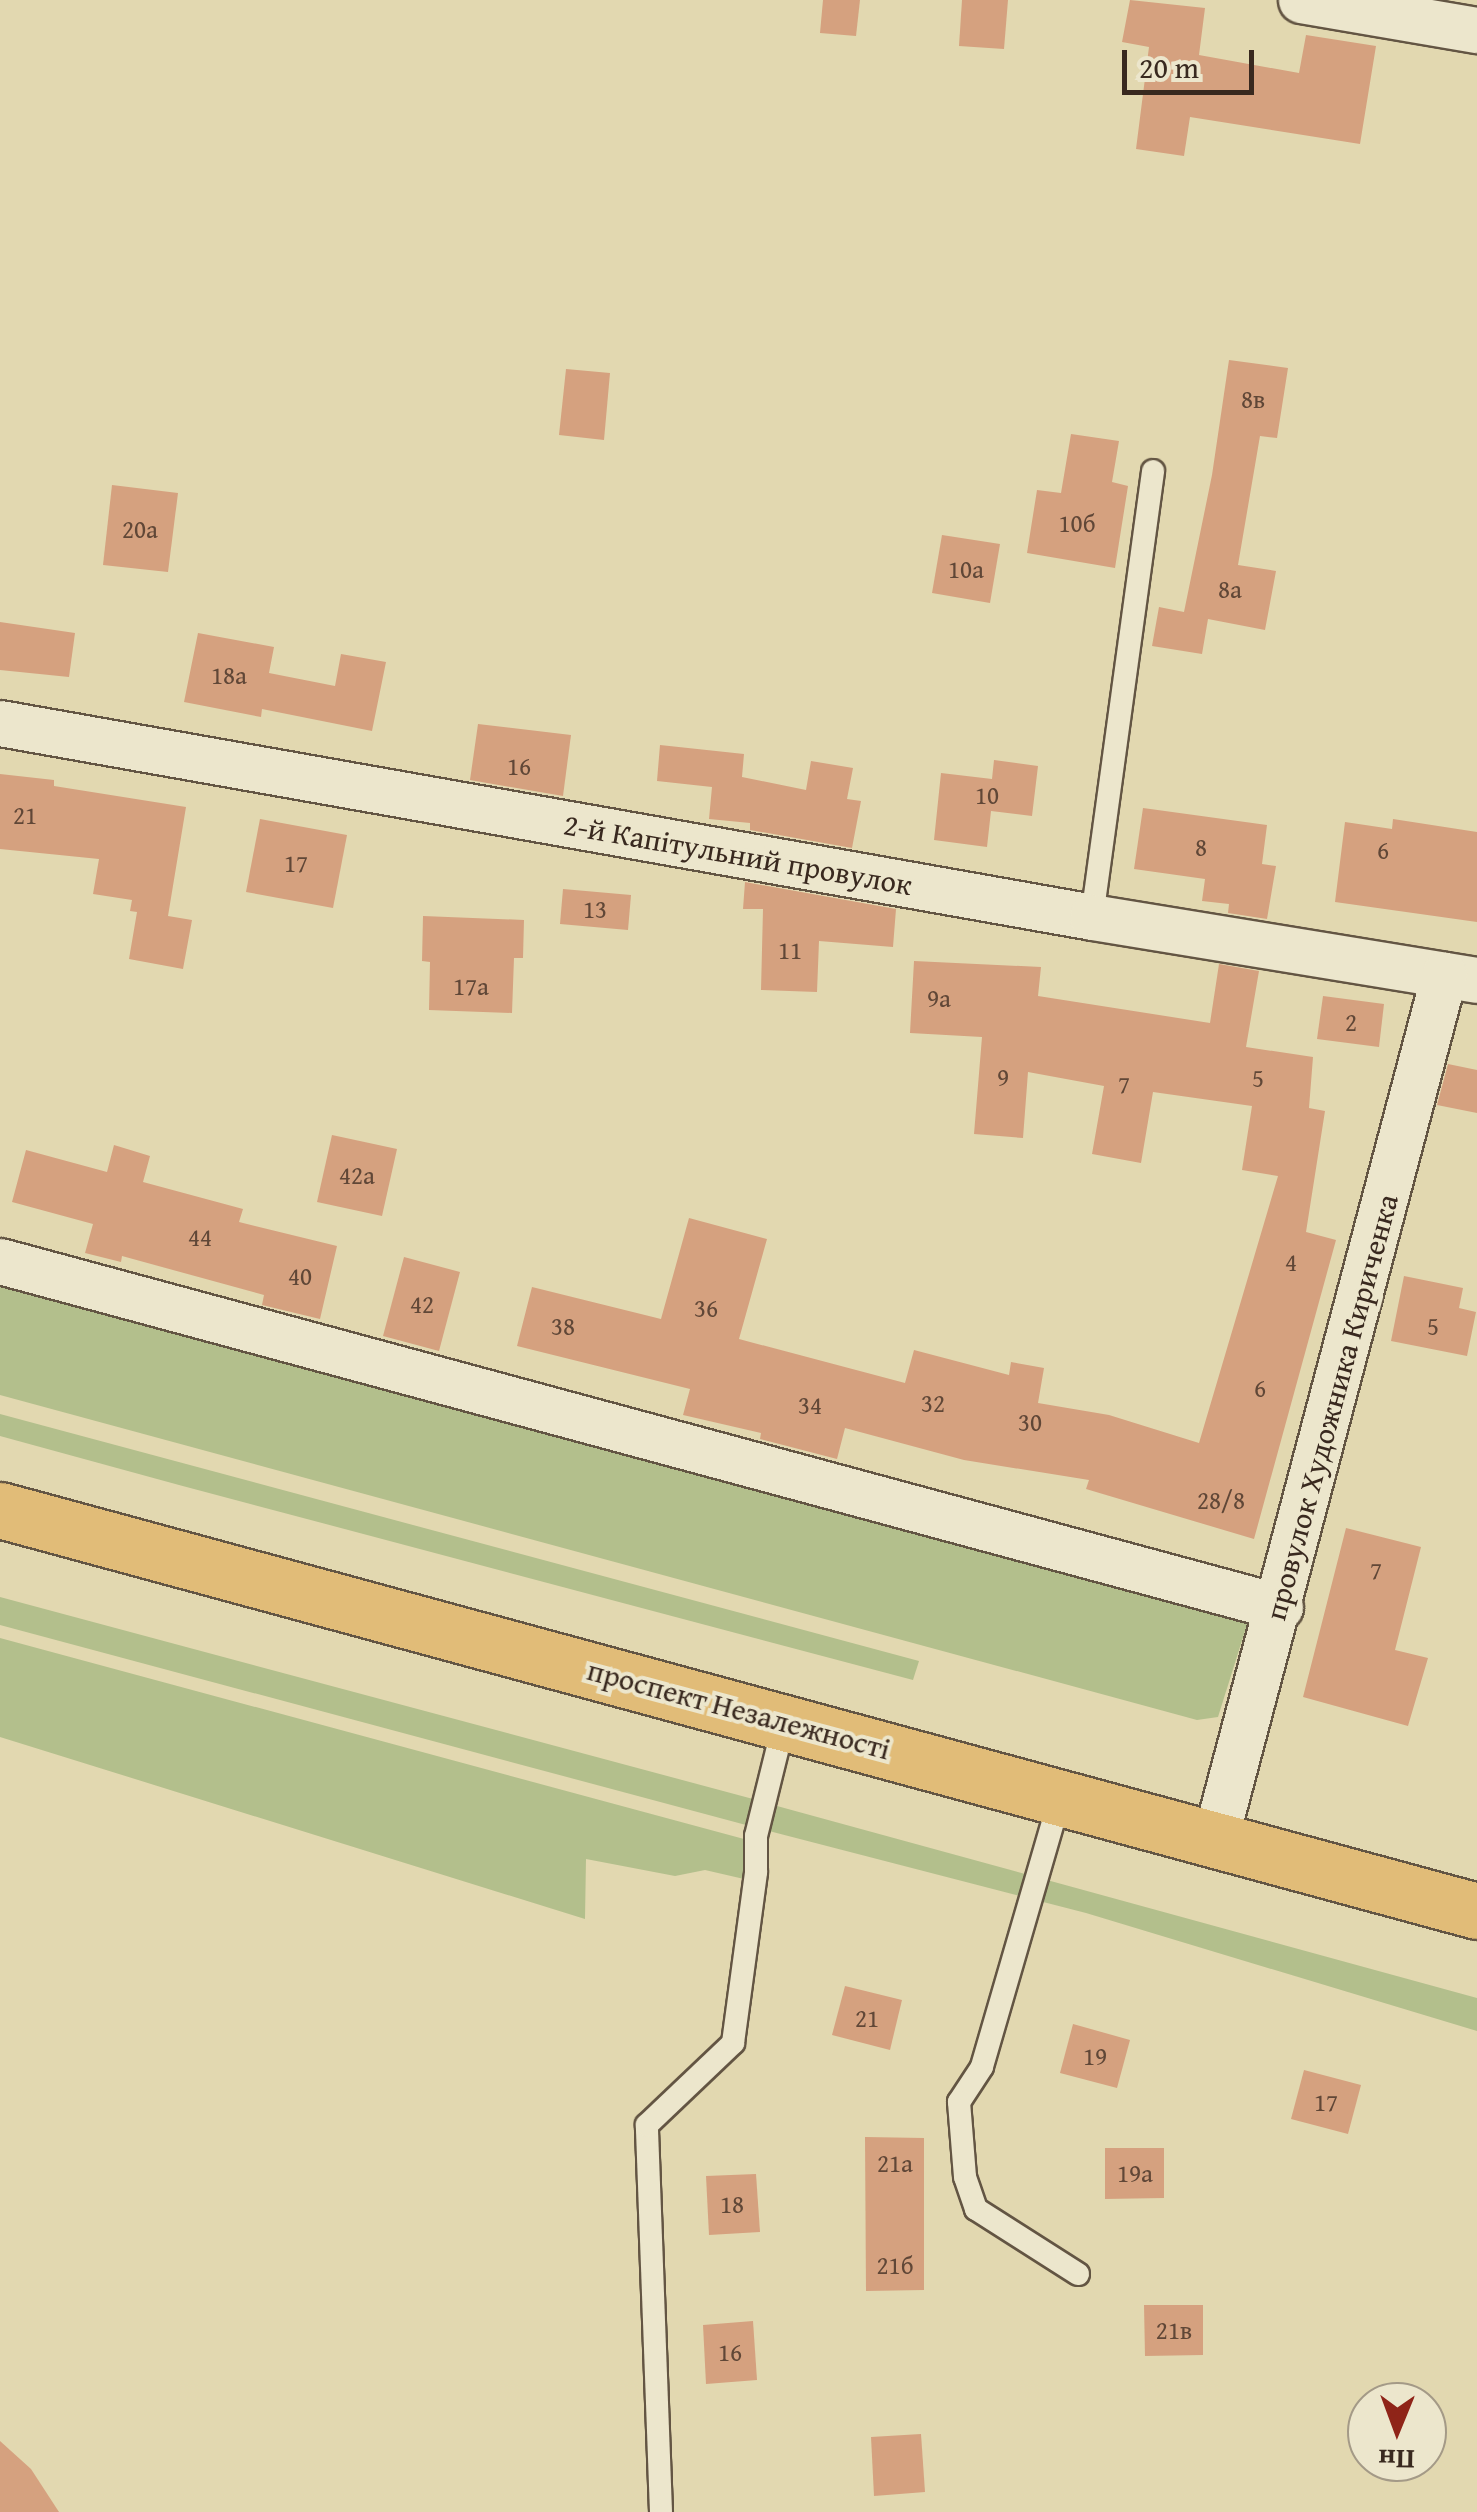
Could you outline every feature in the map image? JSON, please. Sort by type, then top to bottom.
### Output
[{"type":"main road","name":"проспект Незалежності","points":[[0,1510],[1477,1912]]},
{"type":"street","points":[[1300,0],[1477,30]]},
{"type":"street","name":"2-й Капітульний провулок","points":[[0,723],[1092,917],[1461,977]]},
{"type":"street","name":"провулок Художника Кириченка","points":[[1215,1839],[1461,977]]},
{"type":"street","points":[[0,1261],[1280,1607]]},
{"type":"lane","points":[[1092,917],[1154,471]]},
{"type":"lane","points":[[661,2512],[646,2125],[733,2043],[756,1872],[756,1836],[784,1722]]},
{"type":"lane","points":[[1060,1797],[982,2067],[959,2102],[964,2177],[976,2209],[1078,2274]]},
{"type":"green space","points":[[0,1280],[1250,1615],[1218,1717],[1197,1720],[0,1395]]},
{"type":"green space","points":[[0,1414],[919,1661],[913,1680],[179,1485],[0,1436]]},
{"type":"green space","points":[[0,1597],[753,1799],[746,1825],[0,1625]]},
{"type":"green space","points":[[0,1638],[744,1839],[744,1879],[705,1870],[675,1876],[586,1859],[585,1919],[0,1737]]},
{"type":"green space","points":[[777,1806],[1477,1998],[1477,2031],[1086,1913],[769,1831]]},
{"type":"building","points":[[823,0],[860,0],[856,36],[820,33]]},
{"type":"building","points":[[962,0],[1008,0],[1004,49],[959,46]]},
{"type":"building","points":[[1130,0],[1205,8],[1199,55],[1299,73],[1306,35],[1376,46],[1360,144],[1190,117],[1184,156],[1136,149],[1149,47],[1122,42]]},
{"type":"building","points":[[1229,360],[1288,368],[1277,438],[1260,436],[1238,565],[1276,571],[1265,630],[1208,619],[1202,654],[1152,646],[1159,607],[1184,612],[1212,475]]},
{"type":"building","points":[[566,369],[610,373],[604,440],[559,435]]},
{"type":"building","points":[[1071,434],[1119,441],[1112,482],[1128,486],[1115,568],[1027,553],[1037,490],[1061,493]]},
{"type":"building","points":[[112,485],[178,493],[168,572],[103,565]]},
{"type":"building","points":[[942,535],[1000,544],[990,603],[932,593]]},
{"type":"building","points":[[0,622],[75,633],[69,677],[0,670]]},
{"type":"building","points":[[198,633],[274,647],[269,673],[335,686],[341,654],[386,662],[372,731],[262,709],[261,717],[184,702]]},
{"type":"building","points":[[478,724],[571,735],[563,796],[470,780]]},
{"type":"building","points":[[660,745],[744,754],[742,777],[806,790],[811,761],[853,768],[847,799],[861,801],[852,848],[750,830],[750,823],[709,819],[712,787],[657,781]]},
{"type":"building","points":[[994,760],[1038,766],[1032,816],[991,811],[987,847],[934,840],[941,773],[992,779]]},
{"type":"building","points":[[0,774],[54,780],[54,786],[186,807],[168,916],[192,920],[183,969],[129,959],[137,912],[130,911],[132,900],[93,894],[99,859],[0,849]]},
{"type":"building","points":[[1143,808],[1267,825],[1262,864],[1276,866],[1267,919],[1228,913],[1229,904],[1202,901],[1205,879],[1134,869]]},
{"type":"building","points":[[260,819],[347,835],[333,908],[246,892]]},
{"type":"building","points":[[1393,819],[1477,832],[1477,922],[1335,902],[1345,822],[1392,829]]},
{"type":"building","points":[[745,882],[896,909],[893,947],[819,941],[817,992],[761,990],[763,909],[743,909]]},
{"type":"building","points":[[563,889],[631,895],[628,930],[560,924]]},
{"type":"building","points":[[423,916],[524,920],[523,958],[514,958],[512,1013],[429,1010],[430,962],[422,961]]},
{"type":"building","points":[[914,961],[1041,967],[1038,996],[1210,1023],[1219,964],[1259,971],[1246,1047],[1313,1057],[1309,1108],[1325,1111],[1306,1232],[1336,1240],[1254,1539],[1086,1489],[1089,1480],[964,1460],[845,1428],[837,1459],[760,1439],[761,1433],[683,1415],[690,1389],[517,1346],[532,1287],[661,1319],[689,1218],[767,1239],[739,1339],[905,1383],[914,1350],[1009,1375],[1011,1362],[1044,1368],[1038,1403],[1109,1415],[1199,1443],[1278,1176],[1242,1170],[1252,1106],[1153,1092],[1141,1163],[1092,1154],[1104,1086],[1028,1072],[1023,1138],[974,1134],[982,1037],[910,1033]]},
{"type":"building","points":[[1323,996],[1384,1004],[1379,1047],[1317,1039]]},
{"type":"building","points":[[1448,1064],[1477,1070],[1477,1113],[1437,1105]]},
{"type":"building","points":[[332,1135],[397,1149],[382,1216],[317,1202]]},
{"type":"building","points":[[114,1145],[150,1156],[143,1182],[243,1209],[239,1222],[337,1246],[320,1319],[262,1305],[264,1295],[122,1256],[121,1262],[85,1253],[93,1224],[12,1202],[26,1150],[107,1172]]},
{"type":"building","points":[[404,1257],[460,1272],[439,1351],[383,1336]]},
{"type":"building","points":[[1404,1276],[1463,1288],[1459,1308],[1476,1312],[1467,1356],[1391,1341]]},
{"type":"building","points":[[1346,1528],[1421,1547],[1395,1650],[1428,1658],[1408,1726],[1303,1697]]},
{"type":"building","points":[[845,1986],[902,2000],[890,2050],[832,2035]]},
{"type":"building","points":[[1073,2024],[1130,2040],[1117,2088],[1060,2073]]},
{"type":"building","points":[[1304,2070],[1361,2085],[1348,2134],[1291,2119]]},
{"type":"building","points":[[865,2137],[924,2138],[924,2290],[866,2291]]},
{"type":"building","points":[[1105,2148],[1164,2148],[1164,2198],[1105,2199]]},
{"type":"building","points":[[756,2174],[760,2232],[709,2235],[706,2176]]},
{"type":"building","points":[[1144,2305],[1203,2305],[1203,2355],[1145,2356]]},
{"type":"building","points":[[753,2321],[757,2380],[706,2384],[703,2325]]},
{"type":"building","points":[[921,2434],[925,2492],[874,2496],[871,2437]]},
{"type":"building","points":[[0,2441],[31,2469],[59,2512],[0,2512]]}]
